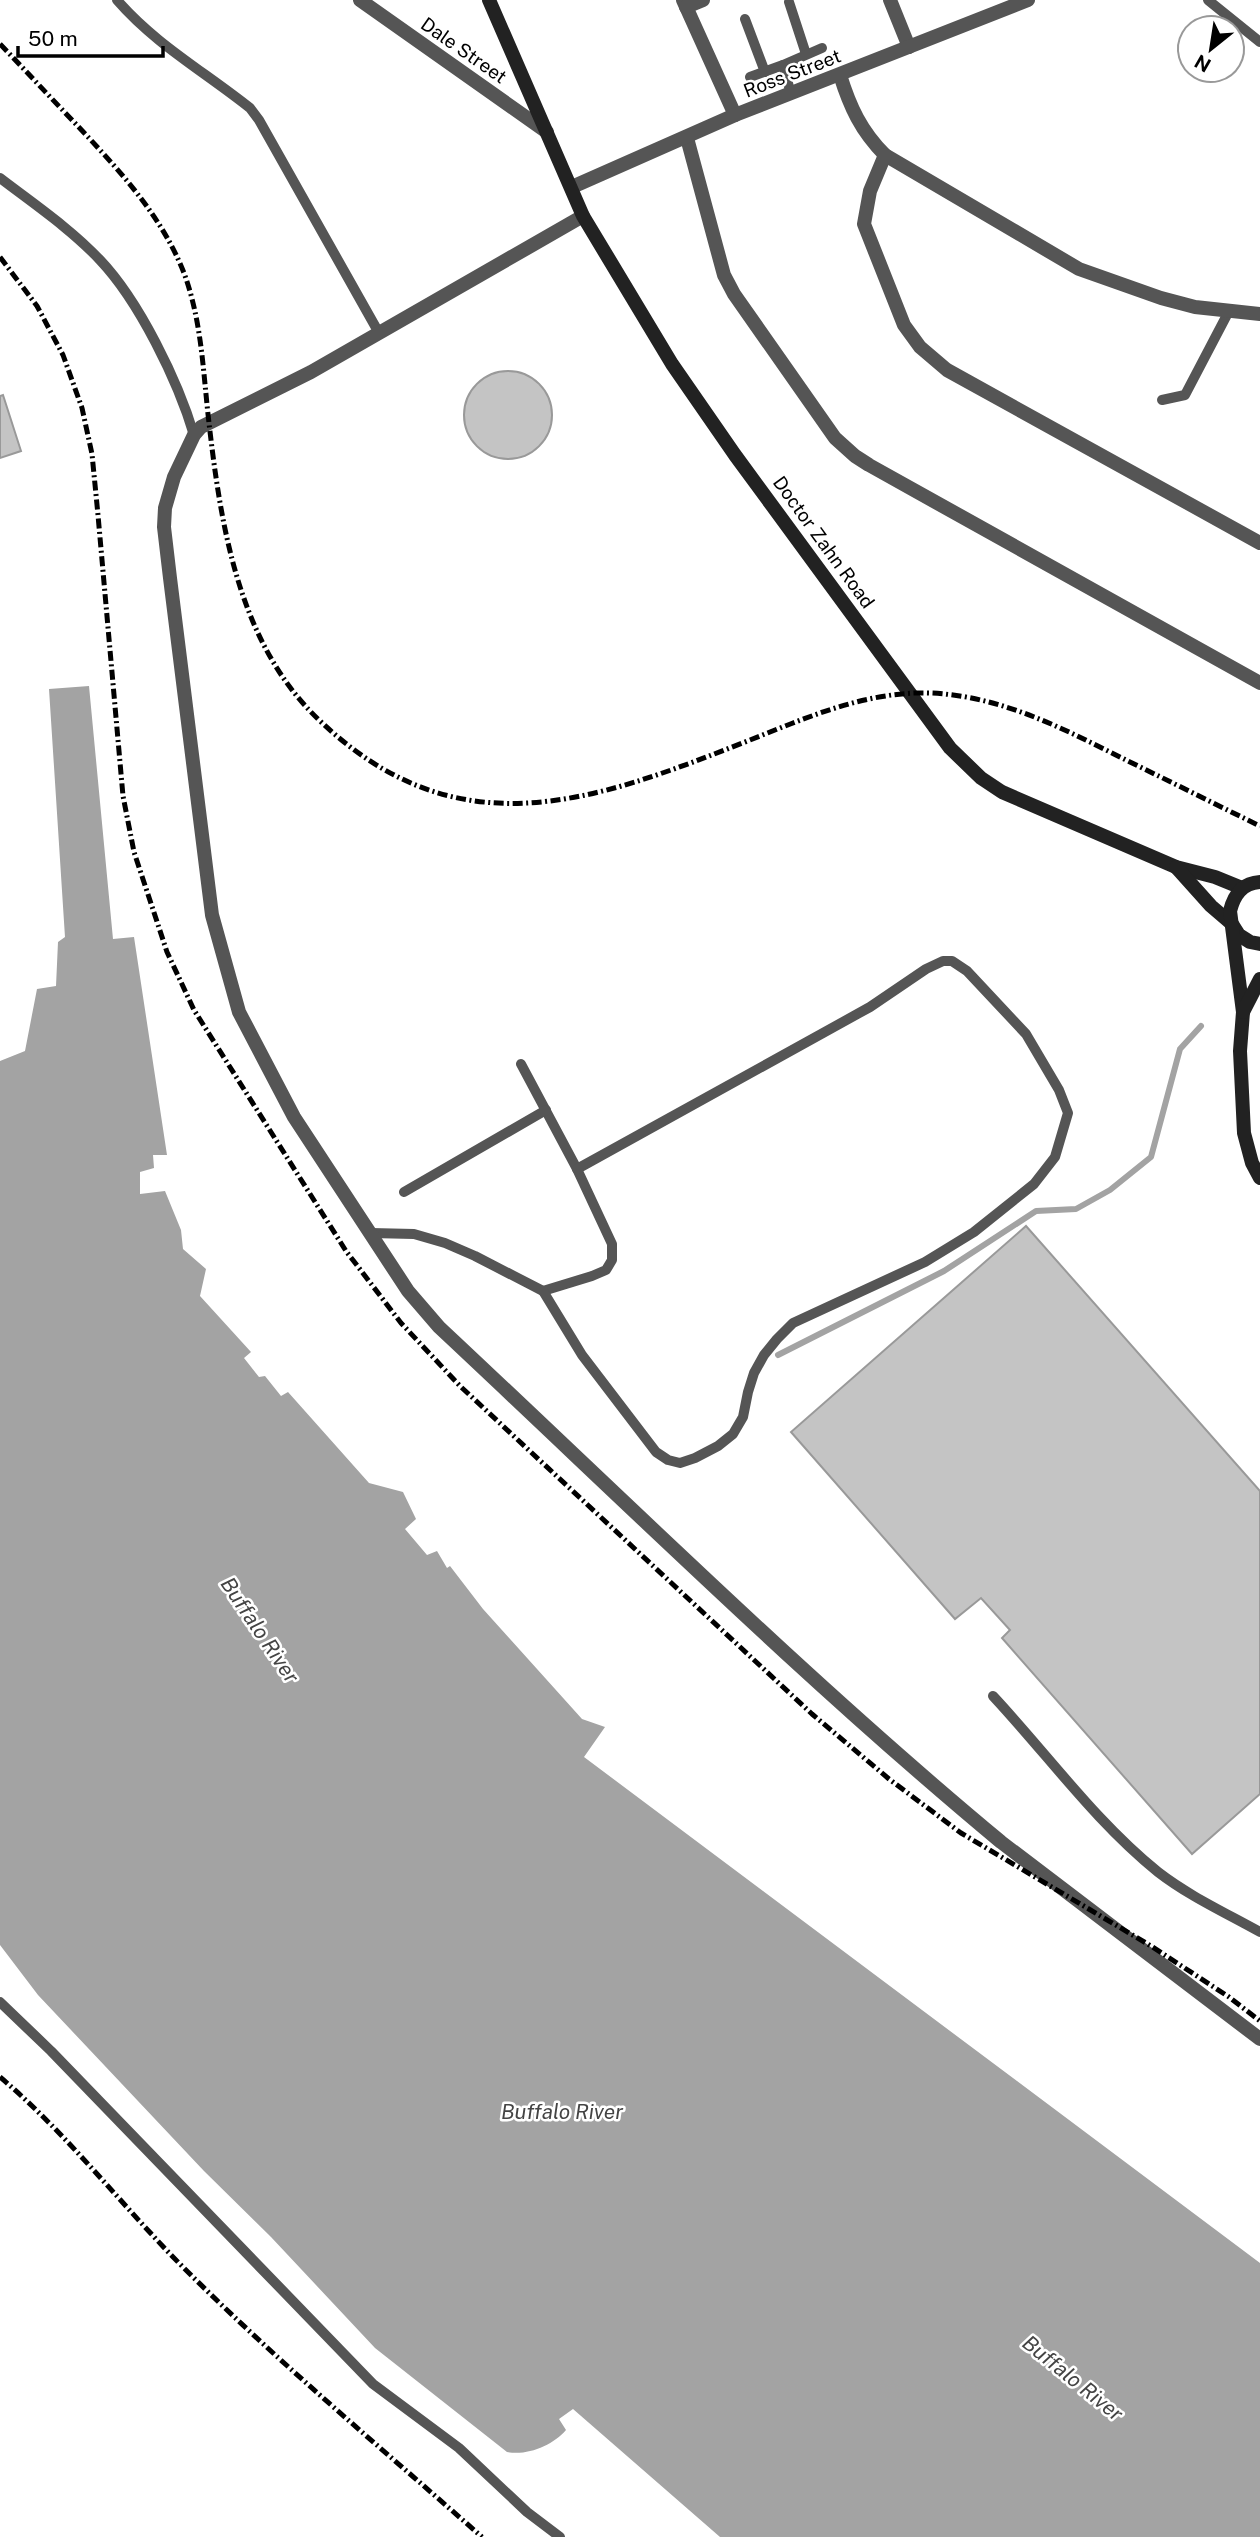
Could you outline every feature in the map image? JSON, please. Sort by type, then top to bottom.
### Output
[{"type":"street","name":"Dale Street","points":[[360,0],[547,132]]},
{"type":"street","name":"Doctor Zahn Road","points":[[489,0],[583,216],[680,375],[735,455],[950,748],[981,778],[1002,792],[1176,867],[1216,877],[1242,888]]},
{"type":"street","points":[[703,0],[684,4],[735,115]]},
{"type":"street","points":[[890,0],[909,47]]},
{"type":"street","name":"Ross Street","points":[[572,187],[735,115],[1028,0]]},
{"type":"street","points":[[840,75],[858,123],[885,155],[1079,269],[1195,307],[1260,314]]},
{"type":"street","points":[[687,138],[724,275],[734,294],[844,447],[869,465],[1260,683]]},
{"type":"street","points":[[885,155],[864,209],[864,224],[904,325],[920,347],[947,370],[1260,543]]},
{"type":"street","points":[[583,216],[310,372],[209,421],[194,435],[169,492],[164,527],[212,915],[239,1012],[294,1117],[408,1291],[439,1327],[862,1721],[1001,1842],[1260,2039]]},
{"type":"street","name":"Doctor Zahn Road","points":[[1176,867],[1211,906],[1232,924],[1239,935],[1260,944]]},
{"type":"street","points":[[1260,882],[1242,888],[1233,898],[1230,911],[1243,1012],[1240,1051],[1244,1133],[1252,1163],[1260,1178]]},
{"type":"street","points":[[1243,1012],[1260,979]]},
{"type":"lane","points":[[117,0],[162,44],[250,108],[260,120],[379,333]]},
{"type":"lane","points":[[1208,0],[1260,43]]},
{"type":"lane","points":[[789,2],[806,54]]},
{"type":"lane","points":[[745,19],[765,72]]},
{"type":"lane","points":[[750,77],[822,48]]},
{"type":"lane","points":[[783,65],[791,94]]},
{"type":"lane","points":[[0,178],[75,236],[117,280],[133,303],[184,402],[194,435]]},
{"type":"lane","points":[[1162,400],[1185,395],[1229,312]]},
{"type":"lane","points":[[371,1233],[414,1234],[445,1243],[475,1255],[543,1291],[583,1355],[656,1452],[668,1460],[680,1463],[718,1446],[733,1434],[743,1418],[747,1392],[764,1355],[793,1324],[925,1262],[974,1232],[1034,1184],[1055,1157],[1068,1113],[1059,1090],[1027,1034],[967,971],[952,961],[943,961],[926,969],[870,1007],[577,1169]]},
{"type":"lane","points":[[521,1064],[577,1169],[612,1244],[612,1261],[606,1270],[543,1291]]},
{"type":"lane","points":[[404,1192],[546,1111]]},
{"type":"lane","points":[[993,1696],[1125,1844],[1160,1874],[1190,1894],[1260,1932]]},
{"type":"lane","points":[[0,2002],[51,2051],[366,2377],[459,2448],[527,2512],[559,2537]]},
{"type":"water","name":"Buffalo River","points":[[89,686],[113,939],[134,937],[167,1155],[153,1155],[154,1168],[140,1172],[140,1194],[165,1191],[181,1230],[183,1249],[206,1269],[200,1296],[251,1352],[244,1358],[259,1377],[265,1376],[281,1396],[288,1392],[369,1483],[403,1492],[416,1519],[405,1529],[427,1555],[437,1551],[447,1568],[450,1566],[483,1609],[582,1719],[605,1727],[584,1757],[1260,2263],[1260,2537],[720,2537],[573,2409],[559,2419],[566,2430],[554,2440],[531,2451],[507,2452],[375,2348],[38,1995],[0,1945],[0,1061],[25,1051],[37,989],[56,986],[58,942],[65,937],[49,689]]},
{"type":"building","points":[[508,371],[525,375],[539,384],[548,398],[552,415],[548,432],[539,446],[525,455],[508,459],[491,455],[477,446],[468,432],[464,415],[468,398],[477,384],[491,375]]},
{"type":"building","points":[[3,395],[21,451],[0,458],[0,396]]},
{"type":"building","points":[[1026,1226],[1260,1491],[1260,1794],[1192,1854],[1002,1638],[1010,1630],[981,1598],[955,1619],[791,1432]]},
{"type":"waterway","points":[[778,1355],[944,1271],[1036,1211],[1076,1209],[1110,1190],[1151,1157],[1180,1049],[1201,1026]]},
{"type":"railway","points":[[0,44],[122,174],[150,211],[174,251],[195,310],[220,502],[238,582],[252,619],[269,655],[291,689],[318,719],[370,761],[422,788],[474,801],[527,803],[581,796],[636,782],[838,707],[883,696],[930,693],[982,700],[1030,716],[1078,736],[1260,826]]},
{"type":"railway","points":[[0,257],[37,306],[63,355],[82,408],[92,454],[123,796],[134,852],[167,952],[194,1010],[346,1251],[401,1323],[460,1386],[812,1714],[889,1779],[961,1833],[1151,1946],[1229,1997],[1260,2021]]},
{"type":"railway","points":[[0,2077],[51,2125],[170,2254],[230,2312],[300,2378],[482,2537]]}]
